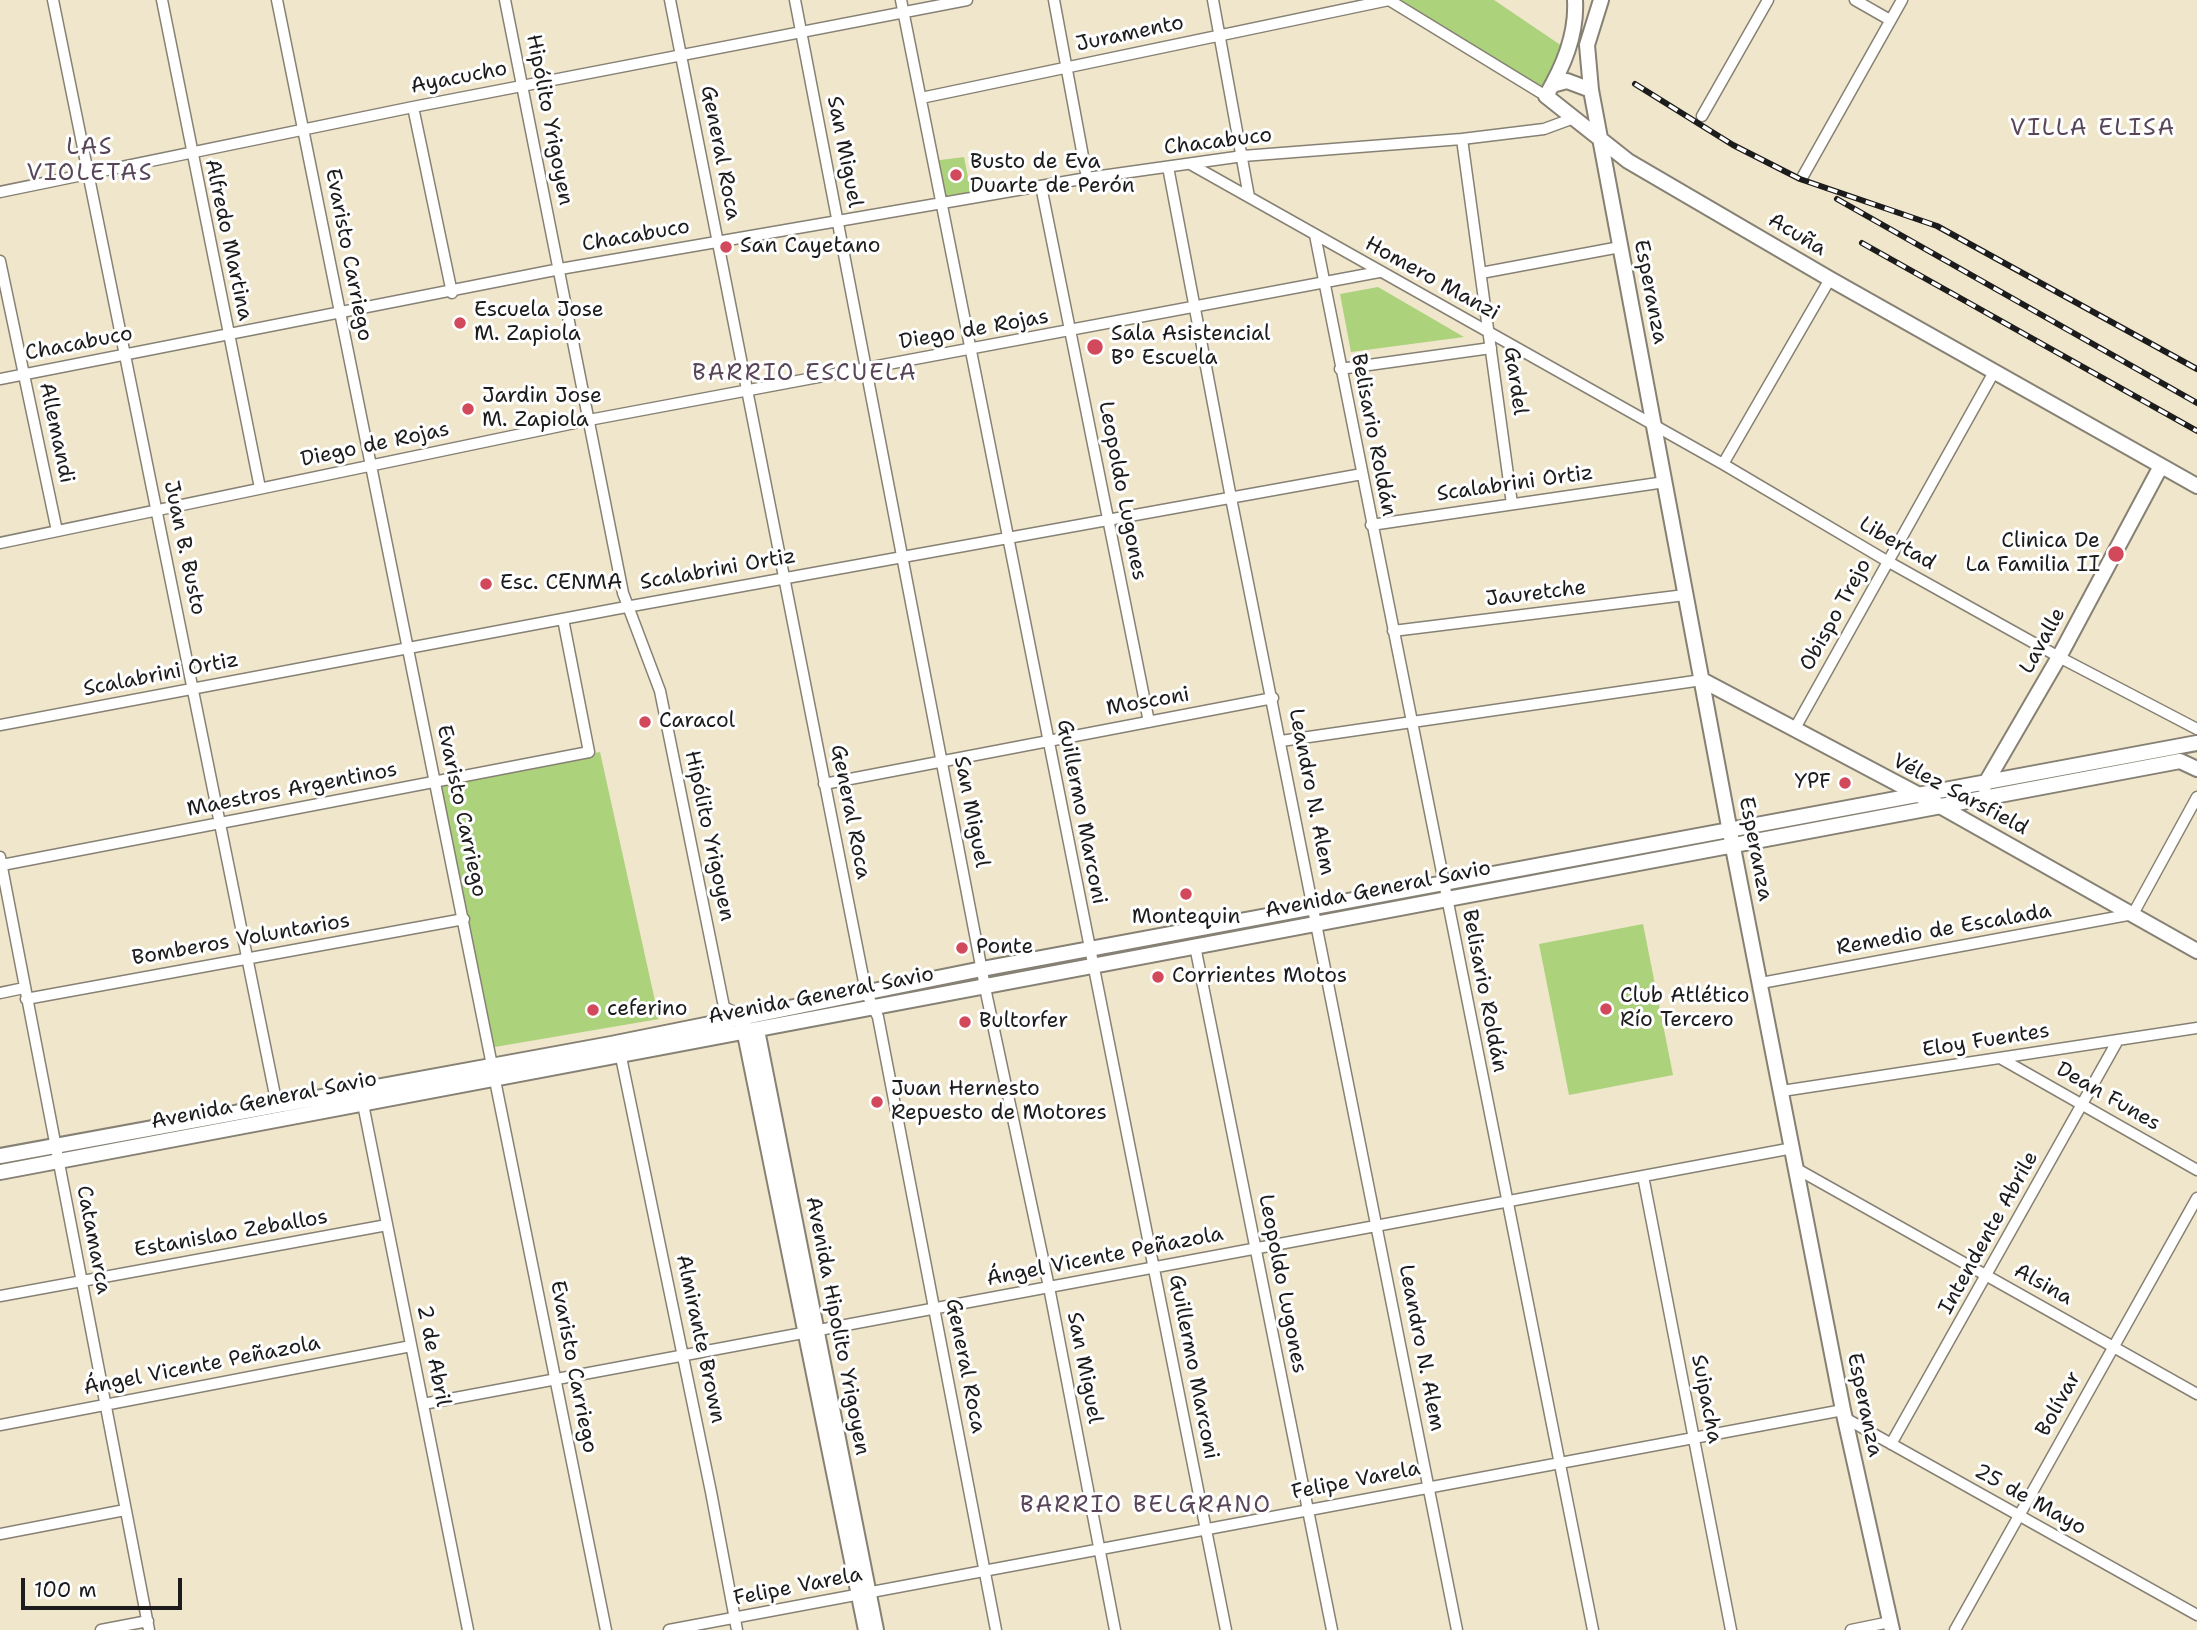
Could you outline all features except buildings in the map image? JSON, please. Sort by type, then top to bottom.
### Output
[{"type":"main road","points":[[1549,91],[1565,60],[1574,27],[1575,0]]},
{"type":"main road","name":"Esperanza","points":[[1601,0],[1588,36],[1588,74],[1731,838],[1844,1414],[1891,1626]]},
{"type":"main road","points":[[1549,91],[1567,80],[1592,95],[1574,118]]},
{"type":"main road","name":"Acuña","points":[[1549,91],[1574,118],[1628,161],[1830,279],[2197,486]]},
{"type":"main road","points":[[1597,117],[1619,142],[1695,199]]},
{"type":"main road","name":"Lavalle","points":[[1978,798],[2059,657],[2161,466]]},
{"type":"main road","name":"Vélez Sarsfield","points":[[1702,680],[1938,805],[2197,951]]},
{"type":"main road","points":[[1731,838],[1918,795],[2197,743]]},
{"type":"main road","points":[[1731,838],[1938,805],[2180,761],[2197,769]]},
{"type":"main road","name":"Avenida General Savio","points":[[0,1156],[277,1104],[361,1097],[496,1080],[621,1058],[751,1030],[1195,946],[1443,883],[1731,838]]},
{"type":"main road","name":"Avenida General Savio","points":[[0,1171],[361,1097],[493,1065],[982,969],[1316,915],[1446,899],[1731,838]]},
{"type":"main road","name":"Avenida Hipolito Yrigoyen","points":[[742,1016],[751,1030],[864,1594],[876,1630]]},
{"type":"main road","name":"Avenida Hipolito Yrigoyen","points":[[864,1594],[866,1630]]},
{"type":"street","name":"Juan B. Busto","points":[[53,0],[277,1104]]},
{"type":"street","name":"Alfredo Martina","points":[[162,0],[190,152],[260,488]]},
{"type":"street","name":"Evaristo Carriego","points":[[277,0],[606,1630]]},
{"type":"street","name":"Hipólito Yrigoyen","points":[[505,0],[626,607],[660,691],[724,1007],[742,1016]]},
{"type":"street","name":"General Roca","points":[[670,0],[866,992],[875,1007],[996,1630]]},
{"type":"street","name":"San Miguel","points":[[795,0],[985,986],[1049,1287],[1115,1630]]},
{"type":"street","name":"Guillermo Marconi","points":[[901,0],[1226,1630]]},
{"type":"street","name":"Ayacucho","points":[[0,192],[413,107],[967,0]]},
{"type":"street","points":[[1054,0],[1087,178]]},
{"type":"street","points":[[1213,0],[1249,197]]},
{"type":"street","name":"Juramento","points":[[920,98],[1389,0]]},
{"type":"street","name":"Acuña","points":[[1389,0],[1549,91]]},
{"type":"street","points":[[1702,116],[1768,0]]},
{"type":"street","points":[[1855,0],[1890,20]]},
{"type":"street","points":[[1803,176],[1902,0]]},
{"type":"street","points":[[413,107],[452,292]]},
{"type":"street","name":"Chacabuco","points":[[0,379],[560,269],[1087,178],[1243,156],[1462,139],[1544,129],[1574,118]]},
{"type":"street","name":"Gardel","points":[[1462,139],[1513,504]]},
{"type":"street","name":"Homero Manzi","points":[[1191,164],[1654,426]]},
{"type":"street","name":"Leandro N. Alem","points":[[1168,167],[1231,498],[1457,1630]]},
{"type":"street","name":"Leopoldo Lugones","points":[[1041,186],[1149,722]]},
{"type":"street","name":"Belisario Roldán","points":[[1315,235],[1593,1630]]},
{"type":"street","points":[[1481,273],[1620,247]]},
{"type":"street","name":"Allemandi","points":[[0,261],[57,531]]},
{"type":"street","name":"Diego de Rojas","points":[[0,543],[589,420],[1070,332],[1195,306],[1324,285],[1378,272]]},
{"type":"street","points":[[1723,464],[1830,279]]},
{"type":"street","points":[[1340,369],[1491,348]]},
{"type":"street","name":"Obispo Trejo","points":[[1794,730],[1994,372]]},
{"type":"street","name":"Libertad","points":[[1654,426],[2059,657],[2197,729]]},
{"type":"street","name":"Scalabrini Ortiz","points":[[0,725],[626,607],[1362,474]]},
{"type":"street","name":"Scalabrini Ortiz","points":[[1371,524],[1665,482]]},
{"type":"street","name":"Jauretche","points":[[1392,631],[1685,595]]},
{"type":"street","name":"Maestros Argentinos","points":[[1,861],[221,823],[589,752],[563,619]]},
{"type":"street","points":[[1281,741],[1702,680]]},
{"type":"street","name":"Mosconi","points":[[824,784],[1047,739],[1273,698]]},
{"type":"street","points":[[2133,914],[2197,797]]},
{"type":"street","name":"Catamarca","points":[[1,861],[148,1625]]},
{"type":"street","name":"Remedio de Escalada","points":[[1761,983],[2133,914]]},
{"type":"street","name":"Bomberos Voluntarios","points":[[26,999],[464,919]]},
{"type":"street","name":"Leopoldo Lugones","points":[[1195,946],[1332,1630]]},
{"type":"street","points":[[0,993],[24,988]]},
{"type":"street","name":"Eloy Fuentes","points":[[1782,1091],[2197,1028]]},
{"type":"street","name":"Intendente Abrile","points":[[1891,1444],[2118,1040]]},
{"type":"street","name":"Almirante Brown","points":[[621,1058],[684,1356],[737,1630]]},
{"type":"street","name":"Dean Funes","points":[[1999,1058],[2197,1170]]},
{"type":"street","name":"2 de Abril","points":[[361,1097],[468,1630]]},
{"type":"street","name":"Ángel Vicente Peñazola","points":[[423,1404],[1793,1148]]},
{"type":"street","name":"Alsina","points":[[1797,1169],[2197,1394]]},
{"type":"street","name":"Suipacha","points":[[1643,1176],[1731,1630]]},
{"type":"street","name":"Bolívar","points":[[1955,1630],[2197,1198]]},
{"type":"street","name":"Estanislao Zeballos","points":[[0,1296],[387,1225]]},
{"type":"street","name":"Ángel Vicente Peñazola","points":[[0,1424],[411,1346]]},
{"type":"street","name":"Felipe Varela","points":[[670,1630],[1693,1438],[1844,1414]]},
{"type":"street","name":"25 de Mayo","points":[[1844,1414],[1891,1444],[2197,1615]]},
{"type":"street","points":[[0,1534],[125,1510]]},
{"type":"street","points":[[101,1630],[148,1625]]},
{"type":"street","points":[[1851,1630],[1891,1626]]},
{"type":"green space","points":[[1401,0],[1494,0],[1562,46],[1543,90]]},
{"type":"green space","points":[[964,157],[972,198],[941,203],[933,161]]},
{"type":"green space","points":[[1378,287],[1464,337],[1351,352],[1340,294]]},
{"type":"green space","points":[[600,752],[659,1019],[489,1048],[436,782]]},
{"type":"green space","name":"Club Atlético Río Tercero","points":[[1643,924],[1673,1075],[1569,1095],[1539,944]]},
{"type":"railway","points":[[1635,84],[1733,145],[1800,179],[1937,226],[2197,369]]},
{"type":"railway","points":[[1837,199],[2197,403]]},
{"type":"railway","points":[[1862,243],[2197,431]]},
{"type":"place","name":"Busto de Eva Duarte de Perón","points":[[956,175]]},
{"type":"place","name":"San Cayetano","points":[[726,247]]},
{"type":"place","name":"Escuela Jose M. Zapiola","points":[[460,323]]},
{"type":"place","name":"Sala Asistencial Bº Escuela","points":[[1095,347]]},
{"type":"place","name":"Jardin Jose M. Zapiola","points":[[468,409]]},
{"type":"place","name":"Clinica De La Familia II","points":[[2116,554]]},
{"type":"place","name":"Esc. CENMA","points":[[486,584]]},
{"type":"place","name":"Caracol","points":[[645,722]]},
{"type":"place","name":"YPF","points":[[1845,783]]},
{"type":"place","name":"Montequin","points":[[1186,894]]},
{"type":"place","name":"Ponte","points":[[962,948]]},
{"type":"place","name":"Corrientes Motos","points":[[1158,977]]},
{"type":"place","name":"Club Atlético Río Tercero","points":[[1606,1009]]},
{"type":"place","name":"ceferino","points":[[593,1010]]},
{"type":"place","name":"Bultorfer","points":[[965,1022]]},
{"type":"place","name":"Juan Hernesto Repuesto de Motores","points":[[877,1102]]},
{"type":"district","name":"VILLA ELISA","points":[[2093,129]]},
{"type":"district","name":"LAS VIOLETAS","points":[[90,161]]},
{"type":"district","name":"BARRIO ESCUELA","points":[[805,374]]},
{"type":"district","name":"BARRIO BELGRANO","points":[[1146,1506]]}]
